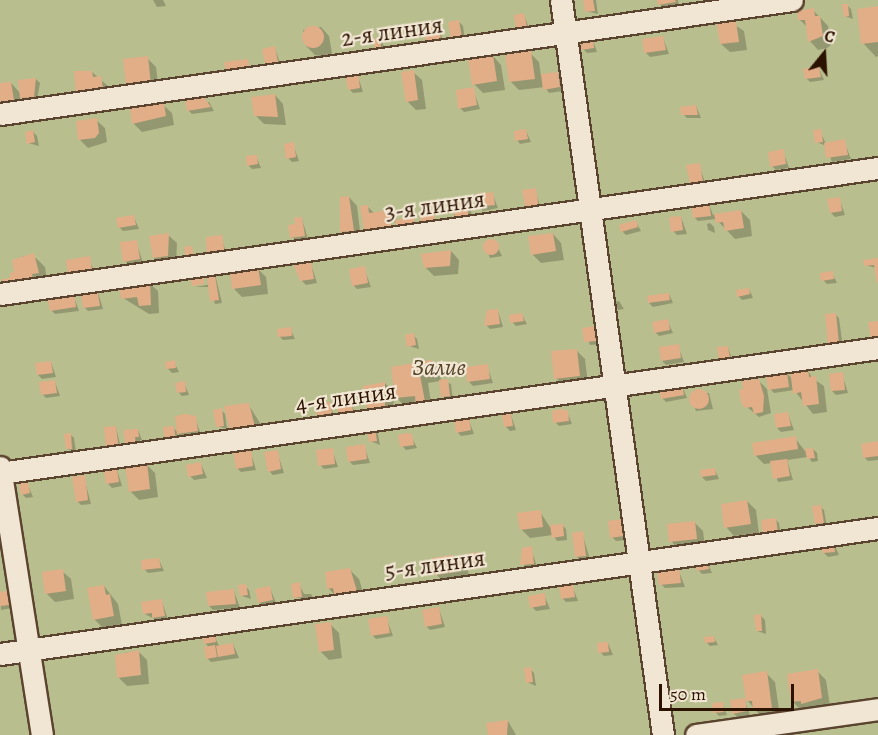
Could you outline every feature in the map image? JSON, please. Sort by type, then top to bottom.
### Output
[{"type":"street","points":[[561,0],[637,561],[663,735]]},
{"type":"street","name":"2-я линия","points":[[0,114],[792,0]]},
{"type":"street","name":"3-я линия","points":[[0,294],[878,168]]},
{"type":"street","name":"4-я линия","points":[[0,473],[878,348]]},
{"type":"street","points":[[0,467],[26,650],[42,735]]},
{"type":"street","name":"5-я линия","points":[[0,654],[878,528]]},
{"type":"street","points":[[696,735],[878,709]]},
{"type":"green space","name":"Залив","points":[[0,0],[878,0],[878,735],[0,735]]},
{"type":"building","points":[[583,0],[593,0],[595,11],[585,12]]},
{"type":"building","points":[[657,0],[675,0],[676,2],[658,5]]},
{"type":"building","points":[[842,4],[848,4],[849,16],[844,17]]},
{"type":"building","points":[[878,6],[878,42],[861,44],[857,9]]},
{"type":"building","points":[[814,8],[815,16],[820,16],[823,36],[808,42],[805,20],[798,20],[797,11]]},
{"type":"building","points":[[524,13],[527,27],[516,29],[514,15]]},
{"type":"building","points":[[728,19],[728,22],[736,21],[739,42],[720,44],[716,20]]},
{"type":"building","points":[[459,20],[462,38],[451,40],[448,22]]},
{"type":"building","points":[[438,22],[441,40],[426,42],[422,24]]},
{"type":"building","points":[[313,26],[321,29],[324,37],[321,45],[313,48],[305,45],[302,37],[305,29]]},
{"type":"building","points":[[593,36],[594,48],[581,50],[580,38]]},
{"type":"building","points":[[663,36],[666,50],[644,53],[642,39]]},
{"type":"building","points":[[380,38],[381,47],[375,48],[373,39]]},
{"type":"building","points":[[275,46],[278,62],[265,64],[262,49]]},
{"type":"building","points":[[531,51],[535,79],[509,82],[505,55]]},
{"type":"building","points":[[493,55],[497,81],[472,85],[468,58]]},
{"type":"building","points":[[148,56],[151,85],[126,85],[123,59]]},
{"type":"building","points":[[248,59],[250,69],[226,72],[224,62]]},
{"type":"building","points":[[819,66],[821,77],[805,79],[803,69]]},
{"type":"building","points":[[414,70],[418,100],[406,102],[401,72]]},
{"type":"building","points":[[74,71],[92,71],[93,77],[101,76],[103,88],[76,93]]},
{"type":"building","points":[[358,71],[360,88],[348,90],[345,73]]},
{"type":"building","points":[[558,72],[560,87],[543,90],[541,74]]},
{"type":"building","points":[[36,78],[34,97],[20,98],[18,80]]},
{"type":"building","points":[[11,82],[14,100],[0,102],[0,83]]},
{"type":"building","points":[[474,87],[477,105],[458,109],[456,90]]},
{"type":"building","points":[[275,94],[278,117],[254,116],[251,97]]},
{"type":"building","points":[[203,96],[211,107],[187,111],[185,99]]},
{"type":"building","points":[[164,103],[166,116],[132,124],[130,108]]},
{"type":"building","points":[[696,105],[698,115],[681,115],[680,107]]},
{"type":"building","points":[[97,118],[99,133],[95,138],[78,140],[76,121]]},
{"type":"building","points":[[526,129],[528,139],[515,141],[514,131]]},
{"type":"building","points":[[821,129],[823,142],[815,143],[813,130]]},
{"type":"building","points":[[33,130],[35,142],[27,144],[25,132]]},
{"type":"building","points":[[845,139],[848,155],[826,158],[824,143]]},
{"type":"building","points":[[294,142],[296,157],[286,159],[284,144]]},
{"type":"building","points":[[784,149],[786,164],[770,167],[768,152]]},
{"type":"building","points":[[257,155],[258,164],[247,166],[246,156]]},
{"type":"building","points":[[700,163],[703,182],[690,184],[686,165]]},
{"type":"building","points":[[536,188],[539,209],[526,211],[522,190]]},
{"type":"building","points":[[493,192],[495,205],[477,207],[475,194]]},
{"type":"building","points":[[349,196],[354,231],[340,232],[340,197]]},
{"type":"building","points":[[840,197],[842,211],[830,213],[827,199]]},
{"type":"building","points":[[466,199],[469,220],[457,222],[450,202]]},
{"type":"building","points":[[709,202],[711,216],[693,218],[691,205]]},
{"type":"building","points":[[368,205],[369,213],[389,210],[391,226],[364,230],[360,206]]},
{"type":"building","points":[[741,210],[744,228],[725,231],[723,222],[716,223],[714,214]]},
{"type":"building","points":[[434,213],[436,225],[422,227],[420,215]]},
{"type":"building","points":[[134,215],[136,225],[118,228],[116,218]]},
{"type":"building","points":[[681,216],[683,230],[671,232],[669,217]]},
{"type":"building","points":[[302,217],[305,236],[290,238],[288,225],[295,224],[294,218]]},
{"type":"building","points":[[414,217],[415,227],[397,230],[395,220]]},
{"type":"building","points":[[636,220],[638,227],[621,232],[619,225]]},
{"type":"building","points":[[169,233],[168,256],[153,258],[149,236]]},
{"type":"building","points":[[553,233],[556,251],[531,255],[528,236]]},
{"type":"building","points":[[222,235],[225,254],[207,257],[206,237]]},
{"type":"building","points":[[491,239],[497,241],[499,247],[497,253],[491,255],[485,253],[483,247],[485,241]]},
{"type":"building","points":[[137,240],[140,259],[123,262],[120,242]]},
{"type":"building","points":[[192,246],[194,258],[186,259],[184,247]]},
{"type":"building","points":[[451,250],[450,266],[424,268],[421,254]]},
{"type":"building","points":[[34,253],[39,273],[32,274],[34,285],[3,289],[2,279],[10,278],[10,273],[14,272],[12,260]]},
{"type":"building","points":[[90,256],[92,272],[68,274],[66,260]]},
{"type":"building","points":[[310,256],[314,279],[300,281],[294,265],[298,264],[297,258]]},
{"type":"building","points":[[878,258],[877,284],[874,265],[864,266],[863,260]]},
{"type":"building","points":[[365,266],[368,283],[352,286],[349,269]]},
{"type":"building","points":[[258,267],[261,285],[232,289],[230,270]]},
{"type":"building","points":[[214,269],[219,300],[210,301],[206,270]]},
{"type":"building","points":[[833,271],[834,279],[821,281],[820,273]]},
{"type":"building","points":[[203,274],[204,284],[192,286],[190,276]]},
{"type":"building","points":[[150,281],[151,305],[139,306],[137,297],[121,299],[119,286]]},
{"type":"building","points":[[97,287],[100,306],[83,308],[80,289]]},
{"type":"building","points":[[749,288],[750,294],[737,297],[736,290]]},
{"type":"building","points":[[74,292],[76,307],[50,311],[47,296]]},
{"type":"building","points":[[669,293],[670,300],[648,303],[647,296]]},
{"type":"building","points":[[498,309],[500,324],[484,326],[487,310]]},
{"type":"building","points":[[522,313],[524,321],[510,323],[509,315]]},
{"type":"building","points":[[836,313],[839,344],[828,345],[825,314]]},
{"type":"building","points":[[668,319],[670,330],[654,333],[652,322]]},
{"type":"building","points":[[878,321],[878,339],[871,340],[868,322]]},
{"type":"building","points":[[596,326],[597,341],[584,342],[582,328]]},
{"type":"building","points":[[291,327],[292,336],[278,337],[277,329]]},
{"type":"building","points":[[414,333],[416,345],[407,347],[405,335]]},
{"type":"building","points":[[679,344],[681,358],[661,361],[659,347]]},
{"type":"building","points":[[728,346],[730,358],[719,360],[717,347]]},
{"type":"building","points":[[577,349],[580,376],[554,379],[551,351]]},
{"type":"building","points":[[175,360],[176,368],[166,369],[165,362]]},
{"type":"building","points":[[431,360],[433,373],[420,375],[426,407],[416,408],[415,396],[395,398],[391,367]]},
{"type":"building","points":[[51,361],[53,373],[37,375],[35,363]]},
{"type":"building","points":[[488,364],[490,379],[467,382],[465,367]]},
{"type":"building","points":[[808,366],[809,377],[816,376],[819,404],[803,406],[801,392],[793,394],[790,369]]},
{"type":"building","points":[[787,372],[789,387],[768,390],[766,375]]},
{"type":"building","points":[[843,372],[845,390],[831,391],[829,374]]},
{"type":"building","points":[[448,379],[450,396],[441,397],[439,380]]},
{"type":"building","points":[[759,379],[764,396],[763,412],[754,414],[752,407],[745,408],[741,402],[739,390],[743,389],[742,381]]},
{"type":"building","points":[[55,380],[57,393],[41,395],[39,382]]},
{"type":"building","points":[[185,381],[186,392],[177,393],[175,383]]},
{"type":"building","points":[[385,382],[385,406],[367,409],[363,386]]},
{"type":"building","points":[[682,384],[684,395],[661,399],[659,387]]},
{"type":"building","points":[[699,389],[706,392],[709,399],[706,406],[699,409],[692,406],[689,399],[692,392]]},
{"type":"building","points":[[351,399],[353,411],[338,414],[337,401]]},
{"type":"building","points":[[330,402],[332,413],[317,416],[315,405]]},
{"type":"building","points":[[249,403],[255,427],[230,430],[224,406]]},
{"type":"building","points":[[222,408],[224,426],[216,427],[213,410]]},
{"type":"building","points":[[561,409],[568,411],[569,421],[553,423],[552,411]]},
{"type":"building","points":[[788,412],[791,426],[776,428],[774,414]]},
{"type":"building","points":[[185,414],[196,416],[198,431],[177,434],[175,416]]},
{"type":"building","points":[[511,414],[513,426],[504,427],[502,415]]},
{"type":"building","points":[[469,417],[471,430],[456,433],[454,419]]},
{"type":"building","points":[[116,426],[119,450],[106,451],[104,427]]},
{"type":"building","points":[[174,426],[176,441],[165,443],[163,427]]},
{"type":"building","points":[[375,428],[377,441],[369,442],[367,430]]},
{"type":"building","points":[[138,429],[139,437],[135,437],[136,445],[126,447],[123,430]]},
{"type":"building","points":[[71,433],[72,449],[66,449],[64,434]]},
{"type":"building","points":[[412,434],[414,445],[400,447],[398,435]]},
{"type":"building","points":[[796,436],[798,449],[754,456],[752,443]]},
{"type":"building","points":[[878,441],[878,456],[863,458],[861,444]]},
{"type":"building","points":[[365,444],[367,459],[348,462],[346,447]]},
{"type":"building","points":[[251,448],[253,466],[236,469],[233,451]]},
{"type":"building","points":[[333,448],[335,464],[318,466],[316,450]]},
{"type":"building","points":[[813,448],[815,458],[807,459],[805,449]]},
{"type":"building","points":[[278,450],[281,469],[268,472],[264,452]]},
{"type":"building","points":[[787,459],[790,476],[773,479],[770,461]]},
{"type":"building","points":[[147,462],[150,489],[129,492],[125,465]]},
{"type":"building","points":[[201,462],[203,474],[188,477],[186,465]]},
{"type":"building","points":[[715,468],[716,475],[701,477],[700,470]]},
{"type":"building","points":[[117,469],[119,482],[106,484],[104,471]]},
{"type":"building","points":[[85,475],[88,500],[76,502],[72,477]]},
{"type":"building","points":[[28,481],[30,493],[21,495],[19,483]]},
{"type":"building","points":[[747,500],[751,524],[724,528],[721,504]]},
{"type":"building","points":[[821,505],[824,523],[815,524],[812,506]]},
{"type":"building","points":[[541,510],[543,527],[520,530],[517,513]]},
{"type":"building","points":[[776,518],[778,533],[763,535],[761,520]]},
{"type":"building","points":[[622,519],[624,536],[610,538],[608,521]]},
{"type":"building","points":[[695,521],[697,539],[669,542],[667,524]]},
{"type":"building","points":[[563,524],[564,536],[552,538],[550,525]]},
{"type":"building","points":[[583,531],[586,556],[575,557],[572,533]]},
{"type":"building","points":[[834,543],[835,552],[823,553],[821,545]]},
{"type":"building","points":[[532,546],[534,564],[520,565],[522,548]]},
{"type":"building","points":[[480,552],[483,564],[469,566],[467,554]]},
{"type":"building","points":[[453,555],[454,561],[460,560],[461,571],[434,575],[432,558]]},
{"type":"building","points":[[159,558],[161,568],[142,570],[141,560]]},
{"type":"building","points":[[707,561],[709,569],[697,571],[695,563]]},
{"type":"building","points":[[679,567],[681,583],[659,585],[657,571]]},
{"type":"building","points":[[350,568],[357,591],[349,592],[350,596],[335,598],[333,588],[327,589],[325,572]]},
{"type":"building","points":[[63,569],[66,591],[45,594],[42,572]]},
{"type":"building","points":[[300,582],[302,597],[293,598],[291,584]]},
{"type":"building","points":[[246,584],[248,595],[240,596],[238,585]]},
{"type":"building","points":[[573,584],[575,597],[561,599],[559,586]]},
{"type":"building","points":[[104,585],[106,595],[110,594],[114,616],[93,620],[87,588]]},
{"type":"building","points":[[270,586],[273,600],[258,603],[255,589]]},
{"type":"building","points":[[234,589],[236,604],[208,606],[206,592]]},
{"type":"building","points":[[7,591],[9,605],[0,606],[0,592]]},
{"type":"building","points":[[545,593],[546,605],[530,608],[528,596]]},
{"type":"building","points":[[162,599],[165,616],[152,618],[152,613],[143,614],[141,602]]},
{"type":"building","points":[[439,607],[442,624],[425,627],[422,610]]},
{"type":"building","points":[[761,614],[762,631],[756,631],[754,615]]},
{"type":"building","points":[[387,616],[390,633],[371,636],[368,619]]},
{"type":"building","points":[[331,622],[334,650],[319,652],[315,624]]},
{"type":"building","points":[[215,633],[216,642],[204,644],[202,635]]},
{"type":"building","points":[[714,636],[715,642],[705,643],[704,637]]},
{"type":"building","points":[[608,642],[609,652],[598,653],[597,643]]},
{"type":"building","points":[[233,643],[235,654],[218,657],[216,646]]},
{"type":"building","points":[[215,645],[217,657],[206,659],[204,647]]},
{"type":"building","points":[[139,650],[141,675],[117,678],[115,655]]},
{"type":"building","points":[[531,667],[533,682],[526,683],[524,668]]},
{"type":"building","points":[[818,669],[822,698],[801,704],[801,701],[791,702],[787,674]]},
{"type":"building","points":[[767,671],[772,708],[753,711],[752,701],[746,701],[742,675]]},
{"type":"building","points":[[745,698],[747,711],[732,714],[730,700]]},
{"type":"building","points":[[723,702],[724,712],[713,713],[712,703]]},
{"type":"building","points":[[508,720],[507,735],[488,735],[486,723]]}]
